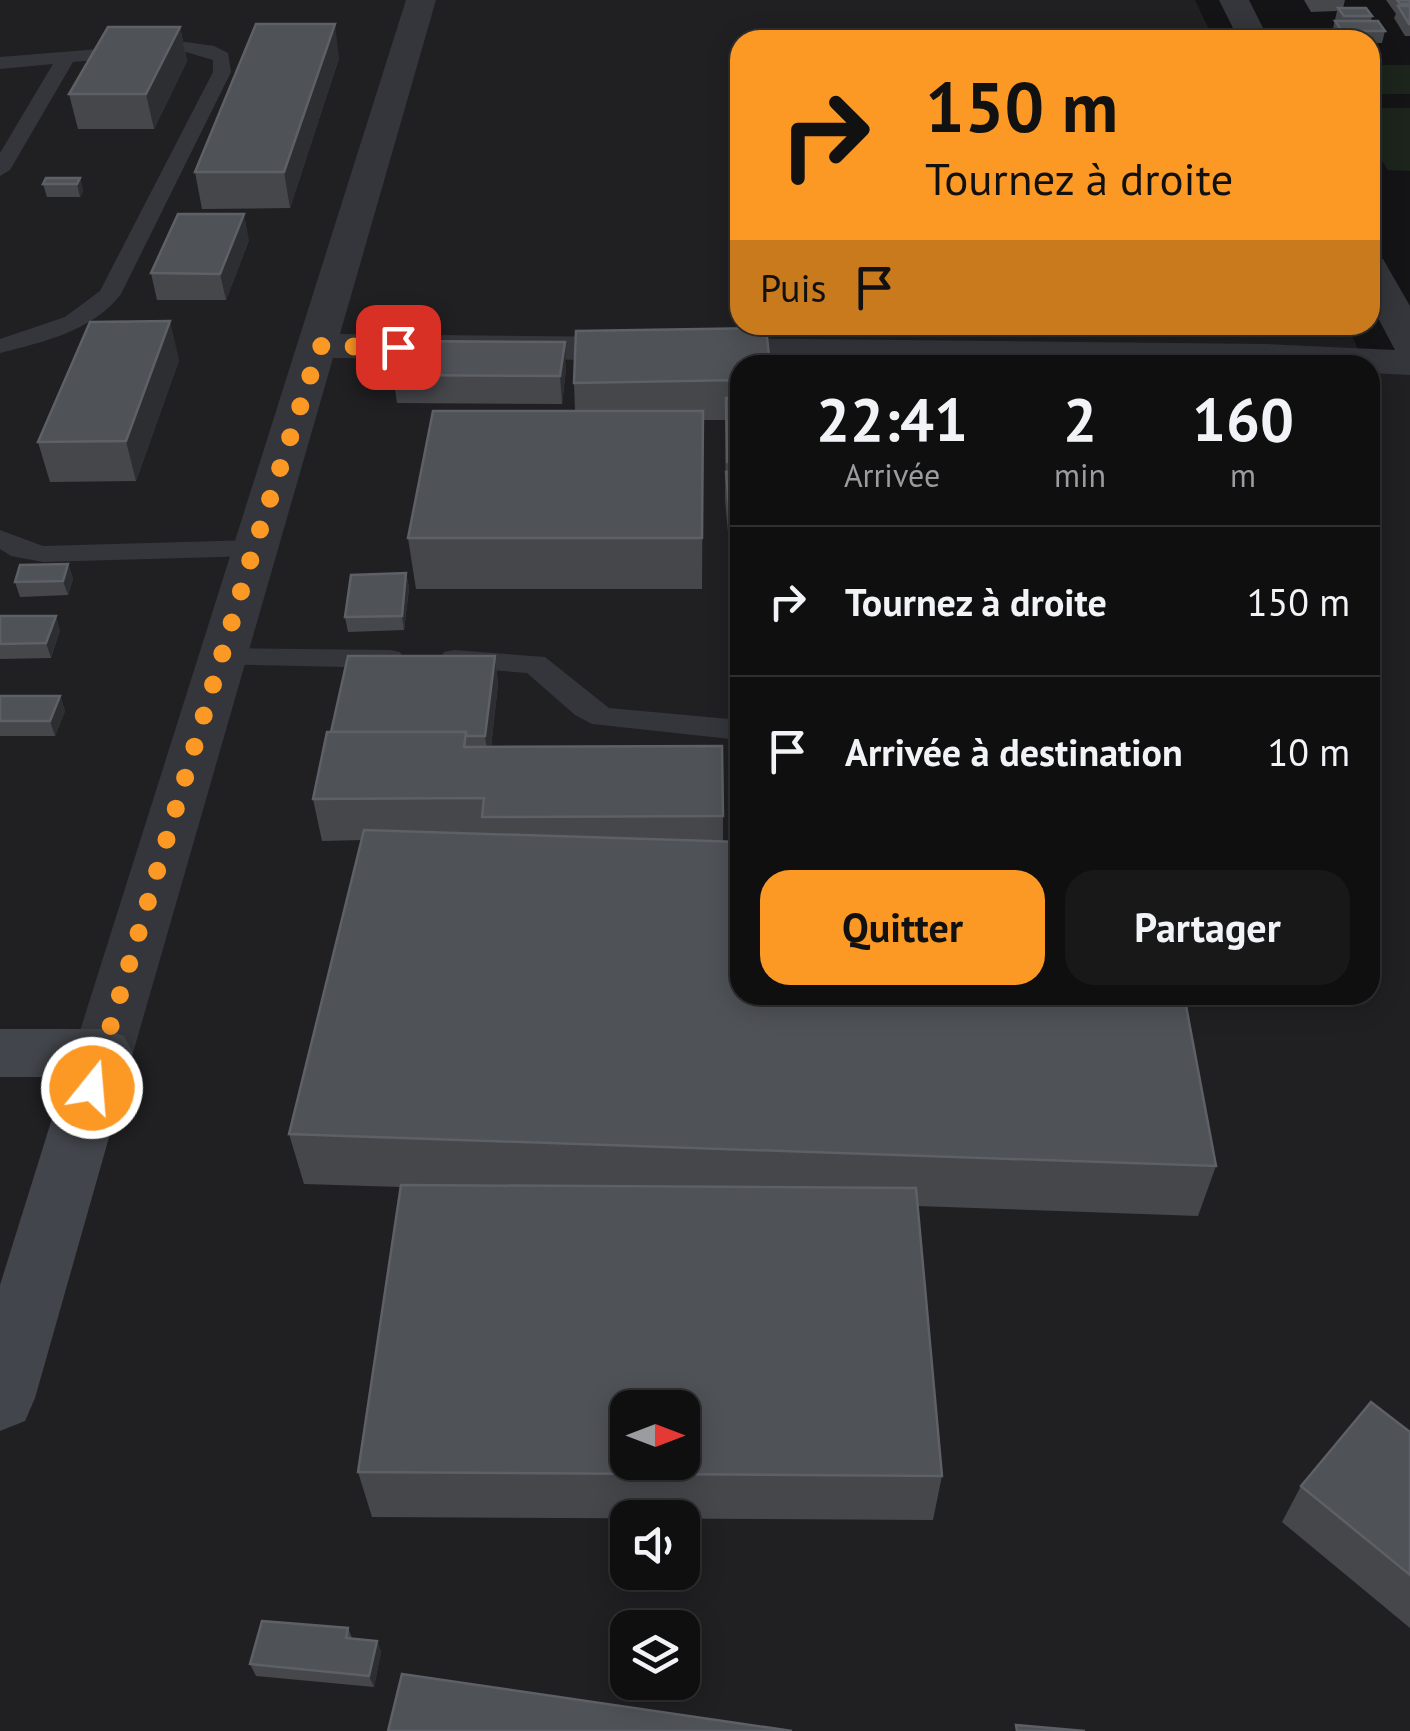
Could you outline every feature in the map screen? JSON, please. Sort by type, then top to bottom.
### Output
[{"type":"street","points":[[0,1398],[422,0]]},
{"type":"street","points":[[1234,0],[1249,30]]},
{"type":"street","points":[[1380,285],[1410,343]]},
{"type":"street","points":[[320,346],[1170,355]]},
{"type":"street","points":[[1380,362],[1410,363]]},
{"type":"street","points":[[0,1053],[103,1053]]},
{"type":"lane","points":[[0,64],[186,47],[222,57],[222,72],[110,294],[92,314],[65,327],[0,346]]},
{"type":"lane","points":[[0,170],[66,58]]},
{"type":"lane","points":[[0,538],[20,550],[43,554],[254,548]]},
{"type":"lane","points":[[222,657],[519,660],[534,664],[586,708],[603,717],[730,729]]},
{"type":"shaded area","points":[[0,0],[1195,0],[1209,30],[730,30],[730,335],[1352,335],[1361,355],[730,355],[730,1005],[1380,1005],[1380,365],[1410,366],[1410,1731],[0,1731]]},
{"type":"shaded area","points":[[1380,65],[1410,65],[1410,94],[1380,94]]},
{"type":"shaded area","points":[[1380,108],[1410,108],[1410,171],[1388,170],[1380,158]]},
{"type":"building","points":[[1398,6],[1410,6],[1410,24],[1409,24]]},
{"type":"building","points":[[1338,8],[1366,8],[1372,16],[1344,16]]},
{"type":"building","points":[[1335,21],[1378,21],[1385,31],[1380,30],[1341,30]]},
{"type":"building","points":[[256,24],[335,24],[284,172],[195,172]]},
{"type":"building","points":[[108,27],[180,27],[146,94],[69,94]]},
{"type":"building","points":[[46,178],[80,178],[77,184],[43,184]]},
{"type":"building","points":[[178,214],[244,214],[220,274],[151,273]]},
{"type":"building","points":[[170,321],[126,441],[38,442],[90,322]]},
{"type":"building","points":[[730,329],[730,335],[767,335],[769,355],[730,355],[730,380],[574,383],[576,331]]},
{"type":"building","points":[[402,341],[565,342],[560,376],[393,375]]},
{"type":"building","points":[[726,398],[730,398],[730,462]]},
{"type":"building","points":[[433,411],[703,411],[702,538],[408,538]]},
{"type":"building","points":[[726,472],[730,472],[730,520]]},
{"type":"building","points":[[68,564],[63,581],[15,582],[20,565]]},
{"type":"building","points":[[406,573],[402,616],[345,617],[351,575]]},
{"type":"building","points":[[0,616],[56,616],[46,643],[0,644]]},
{"type":"building","points":[[348,656],[495,656],[485,736],[467,736],[466,732],[331,732]]},
{"type":"building","points":[[0,696],[60,696],[50,721],[0,721]]},
{"type":"building","points":[[327,732],[466,732],[464,747],[722,746],[723,816],[482,817],[484,798],[313,799]]},
{"type":"building","points":[[364,830],[730,842],[730,1005],[1186,1005],[1216,1166],[289,1134]]},
{"type":"building","points":[[401,1185],[916,1188],[942,1476],[700,1474],[700,1390],[610,1390],[610,1474],[358,1472]]},
{"type":"building","points":[[1371,1402],[1410,1432],[1410,1575],[1301,1486]]},
{"type":"building","points":[[262,1621],[348,1628],[346,1638],[377,1641],[369,1676],[250,1664]]},
{"type":"building","points":[[402,1674],[792,1731],[388,1731]]},
{"type":"building","points":[[1016,1725],[1085,1731],[1017,1731]]},
{"type":"route","points":[[92,1088],[254,548],[320,346],[398,347]]}]
